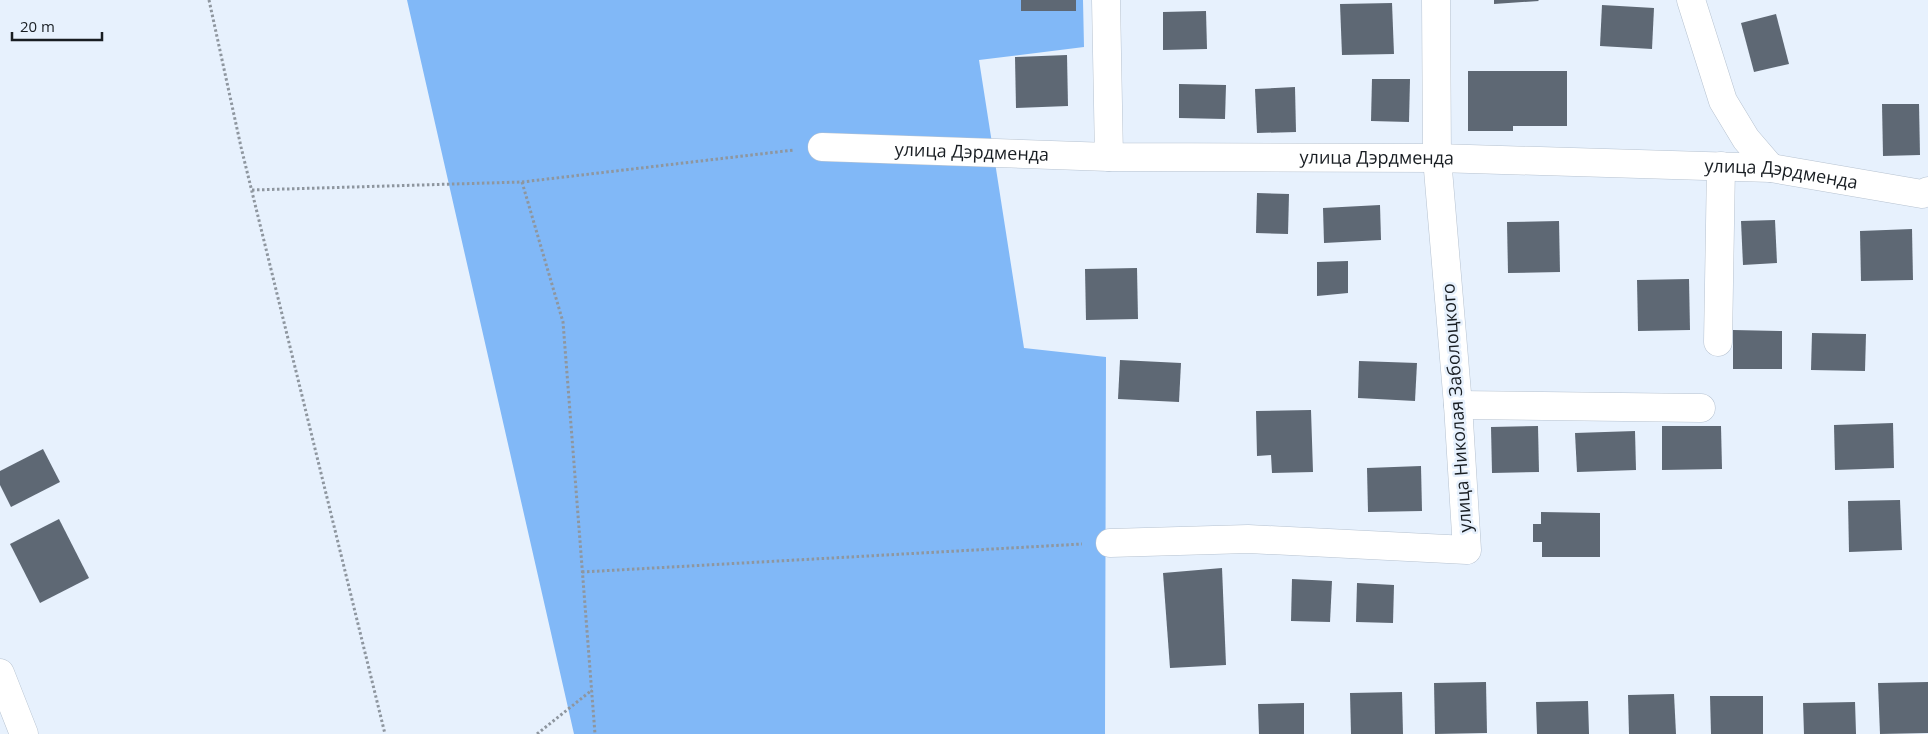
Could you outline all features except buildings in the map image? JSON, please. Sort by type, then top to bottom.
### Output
[{"type":"street","points":[[1106,0],[1109,157]]},
{"type":"street","name":"улица Николая Заболоцкого","points":[[1110,543],[1248,539],[1467,550],[1458,405],[1437,158],[1436,0]]},
{"type":"street","points":[[1691,0],[1723,101],[1746,139],[1771,168]]},
{"type":"street","name":"улица Дэрдменда","points":[[822,147],[1109,157],[1437,158],[1721,166],[1771,168],[1922,194],[1928,191]]},
{"type":"street","points":[[1718,342],[1721,166]]},
{"type":"street","points":[[1458,405],[1701,408]]},
{"type":"street","points":[[0,673],[24,734]]},
{"type":"path","points":[[208,0],[252,190],[385,734]]},
{"type":"path","points":[[252,190],[522,182],[822,147]]},
{"type":"path","points":[[522,182],[563,322],[595,734]]},
{"type":"path","points":[[582,572],[1110,543]]},
{"type":"path","points":[[537,734],[592,690]]},
{"type":"shaded area","points":[[407,0],[1083,0],[1084,47],[979,60],[1024,348],[1106,357],[1105,734],[574,734]]}]
